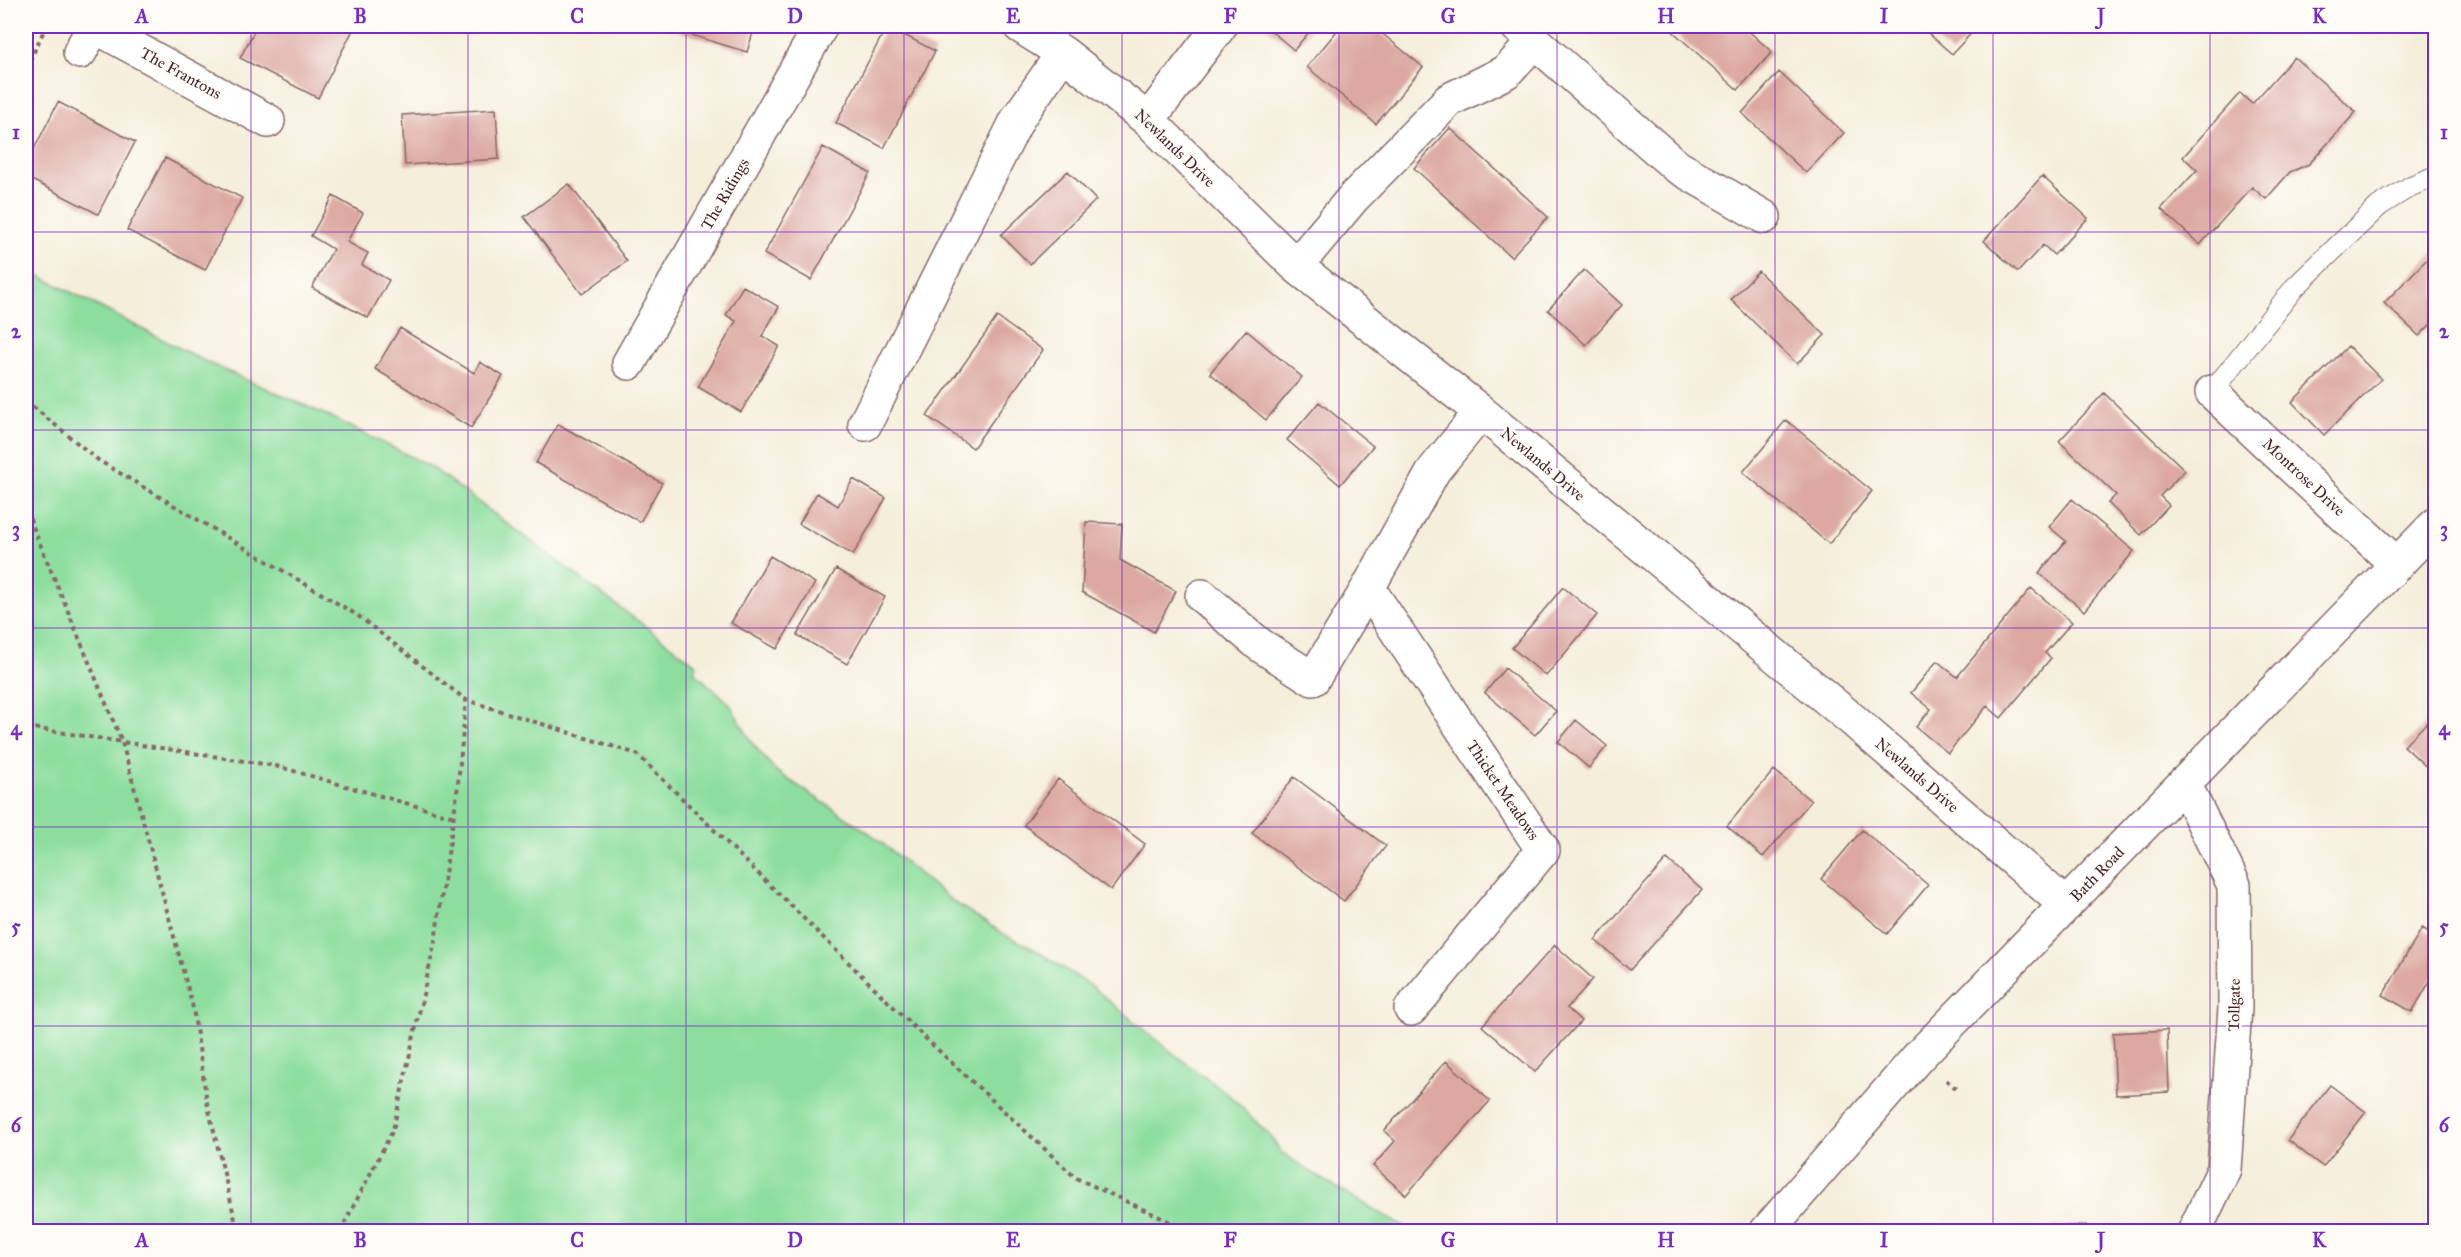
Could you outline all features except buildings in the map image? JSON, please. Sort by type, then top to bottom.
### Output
[{"type":"street","name":"The Ridings","points":[[629,363],[821,26]]},
{"type":"street","name":"Newlands Drive","points":[[1020,26],[1063,53],[1148,120],[1296,266],[1481,412],[1854,721],[2066,905]]},
{"type":"street","points":[[1148,120],[1220,26]]},
{"type":"street","points":[[1296,266],[1353,198],[1449,100],[1506,72],[1526,33],[1676,166],[1764,217]]},
{"type":"street","name":"The Frantons","points":[[90,34],[268,121]]},
{"type":"street","points":[[865,424],[1018,118],[1063,53]]},
{"type":"street","name":"Montrose Drive","points":[[2212,392],[2395,563]]},
{"type":"street","points":[[1202,596],[1260,645],[1313,679],[1368,588],[1434,470],[1481,412]]},
{"type":"street","name":"Bath Road","points":[[1766,1232],[1918,1058],[2395,563],[2436,524]]},
{"type":"street","name":"Thicket Meadows","points":[[1368,588],[1543,850],[1411,1009]]},
{"type":"street","name":"Tollgate","points":[[2184,783],[2234,885],[2235,1008],[2224,1169],[2194,1232]]},
{"type":"lane","points":[[2212,392],[2295,287],[2379,206],[2411,186],[2436,176]]},
{"type":"path","points":[[26,69],[46,26]]},
{"type":"path","points":[[26,401],[98,460],[357,615],[465,700],[637,754],[922,1035],[1076,1178],[1192,1232]]},
{"type":"path","points":[[26,510],[122,742],[193,1008],[207,1102],[238,1232]]},
{"type":"path","points":[[340,1232],[393,1130],[435,941],[454,817],[465,700]]},
{"type":"path","points":[[26,727],[276,766],[454,817]]},
{"type":"green space","points":[[26,269],[204,361],[333,418],[431,467],[697,665],[694,672],[729,703],[752,743],[777,772],[871,834],[952,901],[1007,936],[1034,949],[1091,986],[1162,1045],[1230,1096],[1270,1136],[1280,1151],[1315,1175],[1411,1231],[26,1231]]}]
